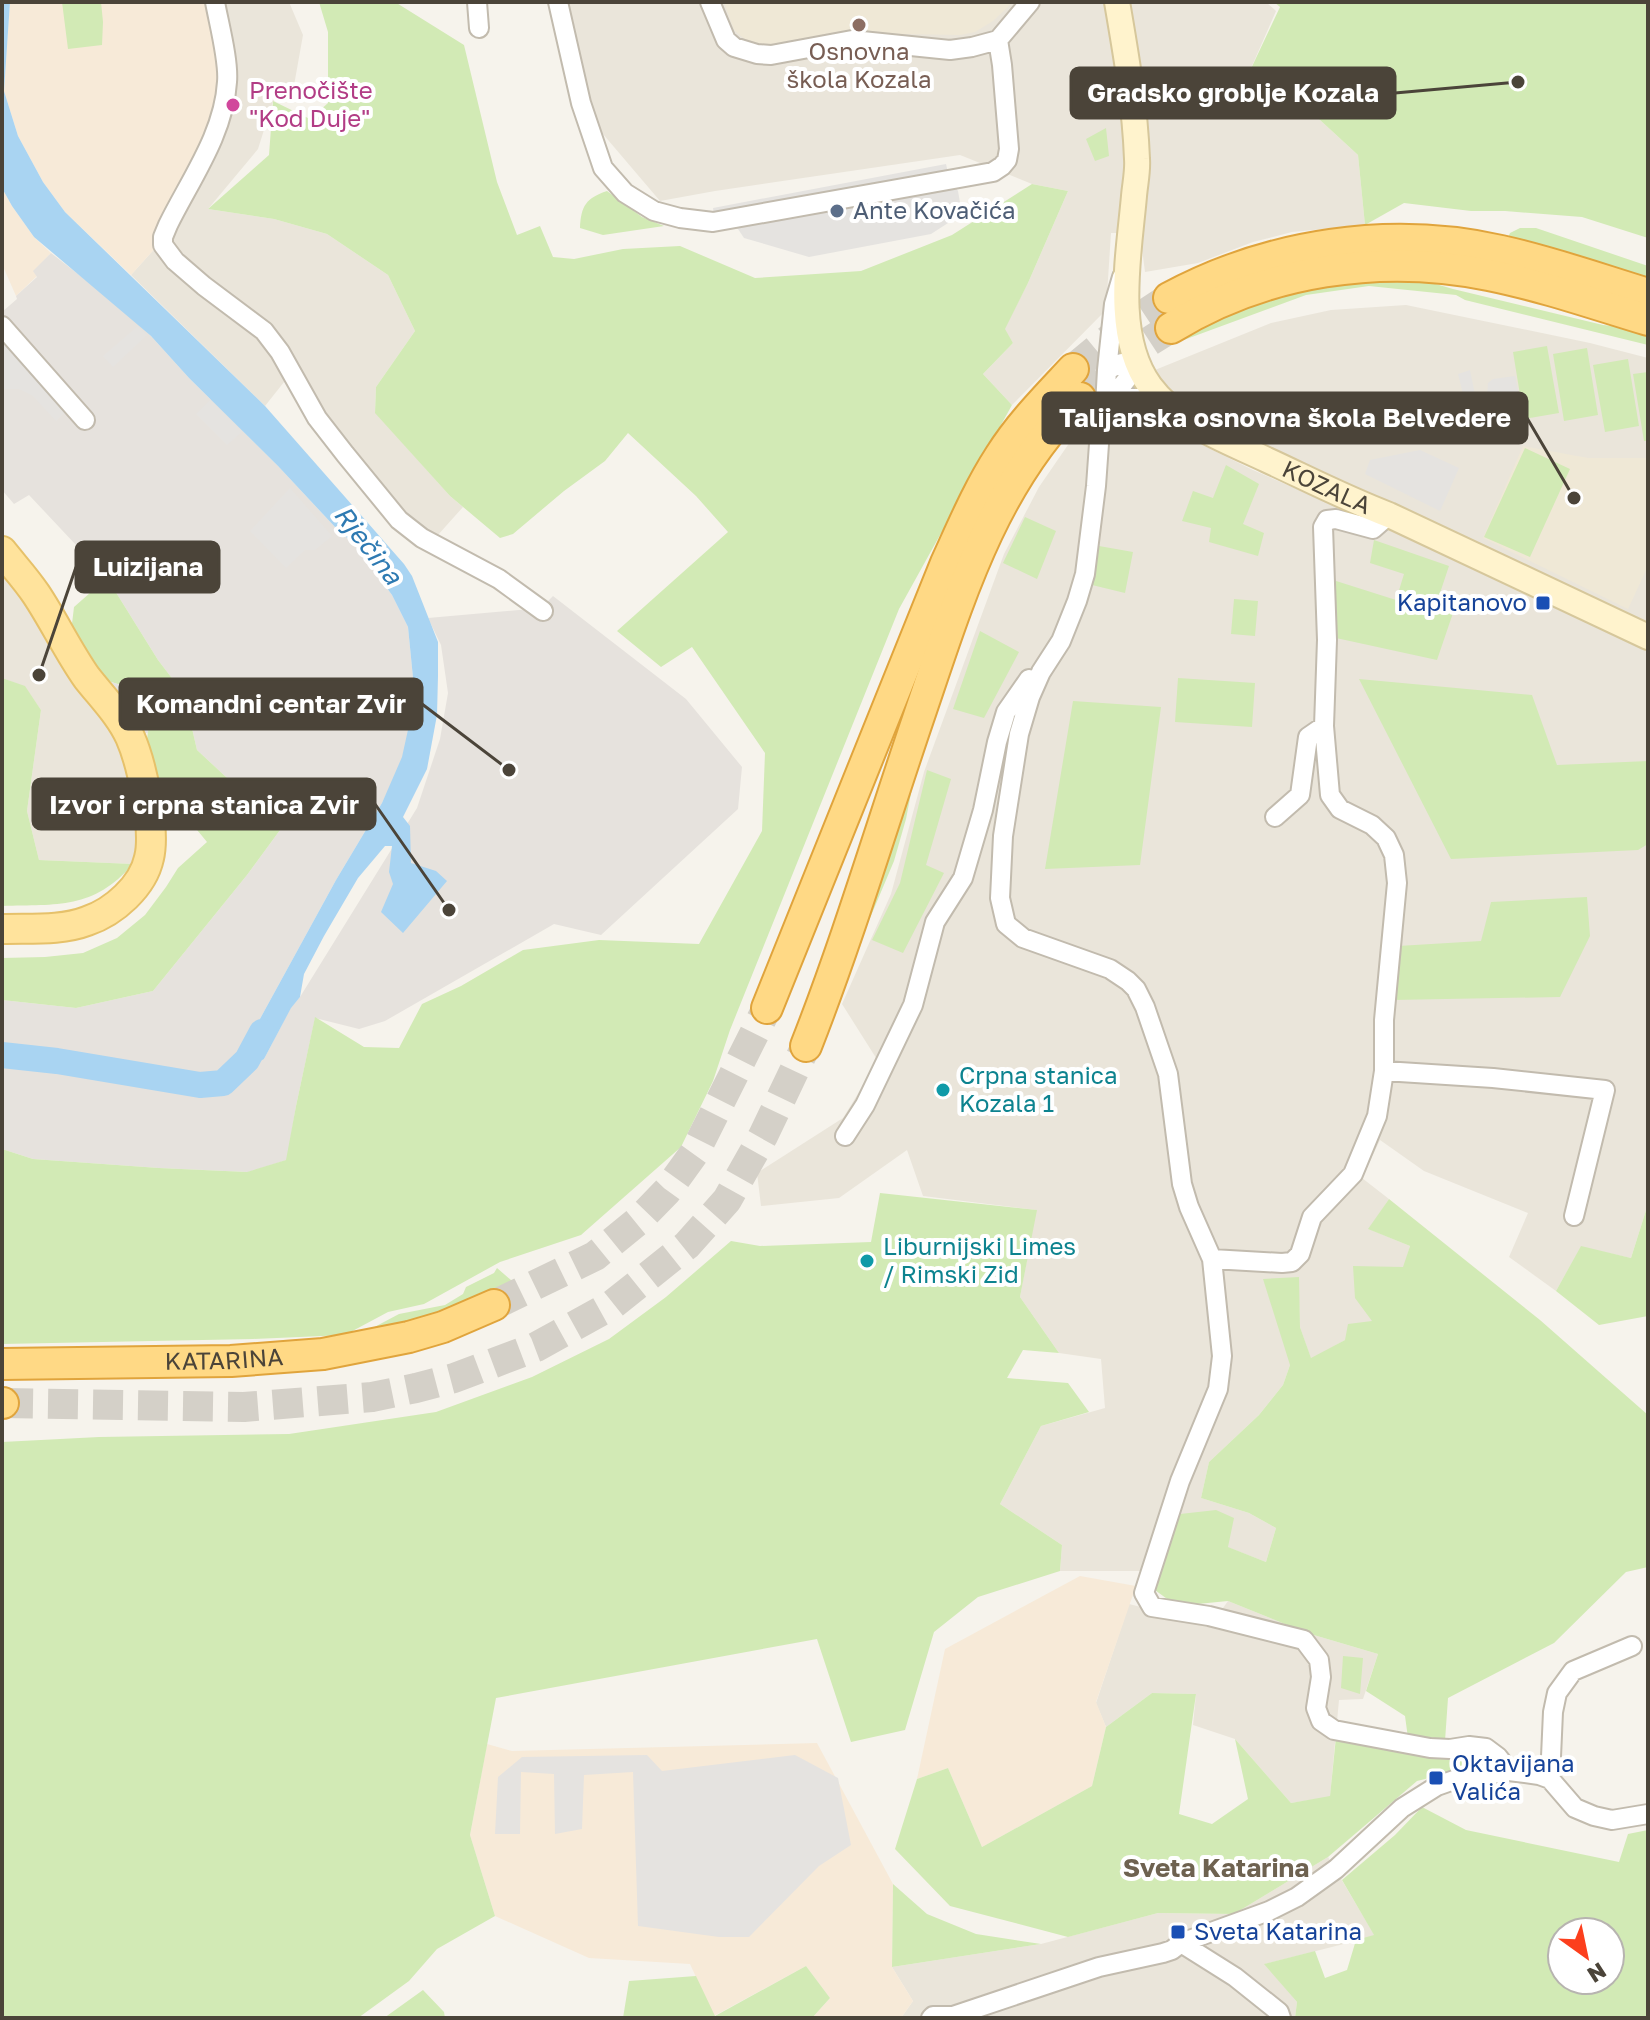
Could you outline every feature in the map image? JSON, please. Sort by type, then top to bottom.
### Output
[{"type":"highway","points":[[1169,298],[1223,273],[1272,257],[1338,244],[1403,240],[1500,251],[1648,294]]},
{"type":"highway","points":[[1171,328],[1209,306],[1268,285],[1322,271],[1387,265],[1443,268],[1487,275],[1547,289],[1648,320]]},
{"type":"highway","points":[[767,1008],[946,563],[974,501],[1000,455],[1036,409],[1092,392]]},
{"type":"highway","points":[[806,1046],[955,613],[992,520],[1044,437],[1092,392]]},
{"type":"highway","name":"KATARINA","points":[[2,1364],[231,1361],[347,1351],[443,1327],[494,1305]]},
{"type":"main road","name":"KOZALA","points":[[1117,2],[1134,103],[1137,163],[1127,308],[1132,352],[1149,384],[1163,402],[1200,428],[1648,637]]},
{"type":"main road","points":[[2,551],[36,594],[88,678],[129,735],[141,769],[150,835],[149,858],[139,881],[109,910],[94,919],[68,926],[2,929]]},
{"type":"street","points":[[215,2],[228,81],[223,106],[216,132],[168,225],[163,245],[175,261],[204,286],[264,331],[280,352],[317,418],[399,520],[422,538],[499,579],[543,611]]},
{"type":"street","points":[[477,2],[479,28]]},
{"type":"street","points":[[558,2],[581,103],[603,168],[612,181],[654,211],[713,222],[993,172],[1007,160],[1009,149],[998,40]]},
{"type":"street","points":[[710,2],[726,40],[734,47],[771,55],[852,40],[950,50],[972,47],[998,40],[1030,2]]},
{"type":"street","points":[[1129,255],[1114,304],[1107,370],[1092,392],[1100,430],[1085,574],[1061,641],[1041,672],[1030,697],[1019,734],[1008,790],[1000,898],[1006,924],[1023,938],[1110,969],[1136,989],[1168,1074],[1182,1184],[1212,1259],[1222,1356],[1218,1389],[1180,1481],[1144,1593],[1152,1607],[1209,1616],[1304,1640],[1319,1660],[1321,1677],[1316,1708],[1321,1721],[1334,1730],[1430,1748],[1486,1748],[1509,1771]]},
{"type":"street","points":[[2,326],[85,420]]},
{"type":"street","points":[[1107,370],[1122,363],[1138,365]]},
{"type":"street","points":[[1092,392],[1138,365]]},
{"type":"street","points":[[1092,392],[1163,402]]},
{"type":"street","points":[[1212,1259],[1292,1262],[1300,1254],[1312,1217],[1353,1174],[1377,1116],[1384,1071],[1384,1020],[1397,883],[1394,855],[1386,838],[1372,825],[1340,809],[1330,795],[1324,726],[1327,640],[1323,527],[1327,520],[1336,519],[1373,529],[1389,515]]},
{"type":"street","points":[[845,1136],[865,1105],[913,1005],[935,922],[963,878],[1006,712],[1031,675],[1041,672]]},
{"type":"street","points":[[1275,817],[1300,795],[1308,737],[1324,726]]},
{"type":"street","points":[[1384,1071],[1605,1090],[1574,1216]]},
{"type":"street","points":[[1550,1779],[1553,1712],[1557,1693],[1573,1671],[1632,1646]]},
{"type":"street","points":[[931,2018],[953,2017],[1099,1967],[1163,1953],[1181,1943],[1269,1911],[1297,1897],[1336,1869],[1402,1808],[1437,1786],[1473,1776],[1509,1771],[1550,1779],[1575,1808],[1594,1816],[1612,1820],[1648,1814]]},
{"type":"street","points":[[1181,1943],[1235,1977],[1283,2016]]},
{"type":"shaded area","points":[[10,2],[209,2],[218,67],[218,94],[200,151],[158,245],[131,275],[65,212],[43,182],[18,136],[4,91]]},
{"type":"shaded area","points":[[209,2],[289,2],[303,35],[293,91],[273,101],[258,149],[208,209],[274,219],[327,234],[388,275],[415,331],[376,387],[375,412],[463,507],[429,545],[288,377],[265,406],[131,275],[158,245]]},
{"type":"shaded area","points":[[550,2],[1266,2],[1276,11],[1248,75],[1282,85],[1358,155],[1365,225],[1292,232],[1253,242],[1198,263],[1145,272],[1140,233],[1111,233],[1106,310],[1012,405],[983,374],[1013,343],[1004,329],[1028,283],[1068,191],[1032,184],[960,155],[660,201],[597,127],[553,24]]},
{"type":"shaded area","name":"Osnovna škola Kozala","points":[[724,2],[1013,2],[993,21],[975,32],[960,35],[851,33],[772,45],[748,42],[734,30]]},
{"type":"shaded area","name":"Ante Kovačića","points":[[946,164],[949,177],[958,191],[962,214],[931,234],[809,257],[744,238],[738,229],[715,221],[713,208]]},
{"type":"shaded area","points":[[2,188],[34,237],[51,253],[34,271],[37,276],[16,296],[2,264]]},
{"type":"shaded area","points":[[51,253],[151,336],[356,546],[392,595],[408,627],[415,698],[405,757],[238,1059],[264,1059],[291,1007],[417,808],[440,739],[448,693],[441,645],[428,618],[541,608],[553,596],[686,699],[742,767],[738,809],[601,935],[554,924],[385,1021],[359,1029],[315,1018],[287,1160],[248,1172],[33,1159],[2,1149],[2,1000],[76,1008],[153,991],[283,826],[197,750],[184,694],[158,660],[107,578],[29,495],[14,504],[2,490],[2,312],[37,277],[33,271]]},
{"type":"shaded area","points":[[1406,305],[1648,358],[1648,626],[1216,428],[1150,372],[1271,323],[1331,310]]},
{"type":"shaded area","points":[[2,324],[71,406],[56,421],[33,396],[19,389],[2,389]]},
{"type":"shaded area","points":[[138,326],[147,335],[113,367],[103,356]]},
{"type":"shaded area","points":[[1470,370],[1475,395],[1482,402],[1487,397],[1488,383],[1493,379],[1515,376],[1521,405],[1468,414],[1458,374]]},
{"type":"shaded area","points":[[211,399],[243,431],[227,445],[196,414]]},
{"type":"shaded area","points":[[1129,405],[1253,470],[1322,500],[1381,515],[1648,640],[1648,1204],[1631,1258],[1581,1247],[1556,1291],[1509,1257],[1528,1213],[1424,1171],[1380,1140],[1362,1178],[1389,1199],[1369,1229],[1410,1246],[1404,1267],[1373,1321],[1311,1359],[1300,1327],[1298,1277],[1290,1365],[1283,1385],[1259,1415],[1209,1462],[1201,1498],[1249,1513],[1276,1528],[1266,1562],[1227,1547],[1158,1571],[1060,1571],[1062,1545],[1000,1504],[1041,1426],[1105,1408],[1101,1359],[1059,1353],[1020,1297],[1036,1210],[923,1196],[907,1150],[839,1198],[761,1206],[757,1173],[843,1118],[878,1061],[842,1004],[891,894],[924,772],[1004,554],[1039,487],[1092,410],[1111,415],[1120,407]]},
{"type":"shaded area","points":[[1523,446],[1588,458],[1648,458],[1648,566],[1628,609],[1483,538]]},
{"type":"shaded area","points":[[1420,450],[1459,468],[1440,511],[1365,474],[1370,460]]},
{"type":"shaded area","points":[[290,488],[332,536],[315,550],[305,550],[286,568],[250,531]]},
{"type":"shaded area","points":[[2,546],[119,711],[156,830],[133,864],[39,860],[27,811],[41,710],[25,687],[2,678]]},
{"type":"shaded area","points":[[105,680],[133,689],[148,704],[148,733],[144,733],[140,723],[133,719]]},
{"type":"shaded area","points":[[1080,1576],[1136,1586],[1096,1702],[1106,1727],[1092,1786],[982,1847],[948,1768],[917,1779],[945,1649]]},
{"type":"shaded area","points":[[1228,1601],[1307,1633],[1378,1654],[1363,1699],[1339,1700],[1330,1797],[1291,1803],[1235,1739],[1193,1725],[1196,1694],[1152,1693],[1106,1727],[1096,1703],[1129,1604],[1211,1625]]},
{"type":"shaded area","points":[[817,1743],[893,1884],[892,1967],[913,2001],[901,2018],[812,2018],[830,1998],[806,1966],[714,2016],[690,1964],[589,1958],[495,1916],[470,1835],[487,1744],[512,1751]]},
{"type":"shaded area","points":[[647,1755],[662,1771],[795,1755],[838,1778],[851,1845],[819,1866],[749,1937],[719,1937],[638,1926],[633,1772],[584,1775],[582,1829],[555,1834],[554,1774],[521,1772],[520,1834],[495,1834],[498,1777],[522,1757]]},
{"type":"shaded area","points":[[1328,1857],[1375,1936],[1265,1964],[1297,2002],[1295,2018],[901,2018],[913,2001],[892,1967],[1041,1944],[1158,1913],[1234,1914]]},
{"type":"green space","points":[[62,2],[101,2],[102,45],[68,49]]},
{"type":"green space","points":[[319,2],[395,2],[464,45],[497,182],[517,235],[540,226],[553,257],[574,259],[623,249],[680,246],[755,278],[861,271],[952,235],[1032,184],[1068,191],[1005,329],[1013,343],[983,374],[1012,405],[899,609],[730,1030],[713,1081],[681,1147],[581,1235],[500,1262],[424,1304],[388,1312],[345,1335],[2,1344],[2,1149],[33,1159],[247,1172],[286,1160],[315,1017],[364,1047],[399,1048],[422,1004],[461,986],[523,950],[599,940],[699,944],[762,831],[765,753],[692,647],[661,667],[617,631],[728,532],[696,496],[628,433],[605,461],[513,534],[500,538],[450,496],[375,413],[376,387],[415,331],[388,275],[327,234],[274,219],[208,209],[269,155],[273,101],[310,119],[328,103],[328,32]]},
{"type":"green space","points":[[1274,2],[1648,2],[1648,238],[1582,217],[1471,211],[1404,203],[1365,225],[1358,155],[1282,85],[1248,75],[1280,7]]},
{"type":"green space","points":[[1106,128],[1109,156],[1095,161],[1086,139]]},
{"type":"green space","points":[[607,191],[642,217],[664,226],[603,235],[580,228],[586,204]]},
{"type":"green space","points":[[1520,228],[1536,228],[1648,266],[1648,283],[1507,240],[1510,233]]},
{"type":"green space","points":[[1408,276],[1603,325],[1648,330],[1648,345],[1465,300],[1456,295],[1369,286],[1306,295],[1181,341],[1179,338],[1299,287]]},
{"type":"green space","points":[[1547,346],[1559,413],[1524,419],[1513,352]]},
{"type":"green space","points":[[1587,348],[1598,415],[1564,421],[1553,354]]},
{"type":"green space","points":[[1628,359],[1639,426],[1605,432],[1593,365]]},
{"type":"green space","points":[[1648,372],[1648,441],[1644,441],[1633,374]]},
{"type":"green space","points":[[1525,448],[1570,469],[1530,557],[1484,537]]},
{"type":"green space","points":[[1226,465],[1259,484],[1243,524],[1264,533],[1258,556],[1209,542],[1211,528],[1182,521],[1193,491],[1213,498]]},
{"type":"green space","points":[[1025,517],[1056,531],[1037,579],[1003,563]]},
{"type":"green space","points":[[1374,540],[1449,566],[1436,605],[1453,613],[1437,660],[1336,638],[1333,580],[1396,600],[1404,574],[1370,563]]},
{"type":"green space","points":[[1099,546],[1133,552],[1125,593],[1092,585]]},
{"type":"green space","points":[[107,578],[158,660],[184,694],[197,750],[283,826],[153,991],[76,1008],[2,1000],[2,958],[83,953],[117,938],[145,915],[178,868],[207,842],[155,779],[147,740],[148,704],[133,689],[105,680],[71,632],[74,607]]},
{"type":"green space","points":[[1234,599],[1258,601],[1255,636],[1231,634]]},
{"type":"green space","points":[[980,631],[1019,652],[984,718],[953,709]]},
{"type":"green space","points":[[2,678],[25,686],[41,710],[27,811],[39,860],[133,864],[104,890],[89,897],[58,904],[2,906]]},
{"type":"green space","points":[[1178,678],[1255,683],[1252,727],[1175,722]]},
{"type":"green space","points":[[1359,679],[1532,695],[1557,765],[1648,761],[1648,844],[1638,850],[1451,859]]},
{"type":"green space","points":[[1073,701],[1161,707],[1140,865],[1045,869]]},
{"type":"green space","points":[[927,770],[951,779],[926,865],[944,873],[903,953],[872,940],[900,883]]},
{"type":"green space","points":[[915,773],[894,861],[865,930],[859,927]]},
{"type":"green space","points":[[1587,897],[1590,936],[1560,997],[1392,1000],[1398,946],[1481,941],[1491,902]]},
{"type":"green space","points":[[880,1193],[1037,1210],[1020,1297],[1059,1353],[1023,1350],[1007,1378],[1068,1383],[1089,1412],[1041,1426],[1000,1504],[1062,1545],[1060,1571],[978,1597],[934,1632],[905,1730],[851,1742],[817,1639],[496,1698],[470,1835],[495,1916],[437,1949],[409,1981],[358,2018],[2,2018],[2,1442],[289,1434],[436,1412],[532,1377],[609,1339],[666,1297],[731,1241],[760,1246],[871,1242]]},
{"type":"green space","points":[[1389,1199],[1540,1320],[1648,1415],[1648,1567],[1626,1572],[1554,1643],[1448,1698],[1445,1741],[1408,1738],[1405,1716],[1366,1691],[1378,1654],[1307,1633],[1228,1601],[1177,1606],[1152,1588],[1180,1514],[1216,1510],[1234,1518],[1228,1547],[1266,1562],[1276,1528],[1249,1513],[1201,1498],[1209,1462],[1259,1415],[1283,1385],[1290,1365],[1263,1279],[1299,1277],[1300,1327],[1311,1358],[1345,1340],[1348,1324],[1372,1321],[1355,1298],[1353,1266],[1403,1267],[1410,1246],[1368,1229]]},
{"type":"green space","points":[[1648,1204],[1648,1316],[1599,1325],[1556,1291],[1581,1246],[1631,1258]]},
{"type":"green space","points":[[497,1268],[511,1280],[510,1283],[485,1296],[482,1292],[475,1296],[477,1299],[441,1314],[367,1331],[399,1314],[445,1305],[463,1294],[466,1287],[494,1273]]},
{"type":"green space","points":[[1343,1656],[1363,1658],[1360,1694],[1341,1688]]},
{"type":"green space","points":[[1152,1693],[1196,1694],[1179,1814],[1212,1824],[1248,1799],[1235,1739],[1291,1803],[1330,1796],[1336,1737],[1482,1765],[1417,1781],[1328,1857],[1234,1914],[1158,1913],[1068,1937],[950,1906],[895,1849],[917,1779],[948,1768],[982,1847],[1092,1786],[1106,1727]]},
{"type":"green space","points":[[1422,1807],[1466,1830],[1619,1862],[1628,1834],[1648,1830],[1648,2018],[1295,2018],[1297,2002],[1264,1964],[1315,1951],[1325,1978],[1347,1970],[1356,1940],[1374,1935],[1342,1880],[1395,1835]]},
{"type":"green space","points":[[893,1884],[927,1914],[976,1934],[1041,1944],[892,1967]]},
{"type":"green space","points":[[806,1966],[830,1998],[812,2018],[623,2018],[629,1981],[696,1976],[715,2016]]},
{"type":"green space","points":[[423,1990],[444,2012],[445,2018],[384,2018]]},
{"type":"water","name":"Rječina","points":[[2,2],[10,2],[4,91],[18,136],[43,182],[65,212],[265,406],[404,564],[412,576],[438,642],[437,715],[427,769],[403,817],[410,826],[411,863],[436,871],[447,881],[403,933],[381,912],[393,884],[389,872],[392,846],[385,846],[358,878],[324,936],[304,974],[300,997],[264,1059],[252,1065],[238,1059],[382,803],[402,757],[415,698],[408,627],[392,595],[356,546],[151,336],[34,237],[12,206],[2,188]]},
{"type":"waterway","name":"Rječina","points":[[2,1055],[200,1085],[223,1083],[247,1060],[262,1032]]},
{"type":"tunnel","points":[[1073,369],[1119,331],[1169,298]]},
{"type":"tunnel","points":[[1080,398],[1123,360],[1171,328]]},
{"type":"tunnel","points":[[494,1305],[595,1256],[638,1221],[667,1191],[695,1152],[767,1008]]},
{"type":"tunnel","points":[[3,1403],[244,1407],[372,1397],[454,1378],[536,1347],[612,1305],[687,1245],[727,1200],[763,1136],[806,1046]]},
{"type":"place","name":"Osnovna škola Kozala","points":[[859,25]]},
{"type":"place","name":"Gradsko groblje Kozala","points":[[1518,82]]},
{"type":"place","name":"Prenočište \"Kod Duje\"","points":[[233,105]]},
{"type":"place","name":"Ante Kovačića","points":[[837,211]]},
{"type":"place","name":"Talijanska osnovna škola Belvedere","points":[[1574,498]]},
{"type":"place","name":"Kapitanovo","points":[[1543,603]]},
{"type":"place","name":"Luizijana","points":[[39,675]]},
{"type":"place","name":"Komandni centar Zvir","points":[[509,770]]},
{"type":"place","name":"Izvor i crpna stanica Zvir","points":[[449,910]]},
{"type":"place","name":"Crpna stanica Kozala 1","points":[[943,1090]]},
{"type":"place","name":"Liburnijski Limes / Rimski Zid","points":[[867,1261]]},
{"type":"place","name":"Oktavijana Valića","points":[[1436,1778]]},
{"type":"place","name":"Sveta Katarina","points":[[1178,1932]]},
{"type":"district","name":"Sveta Katarina","points":[[1216,1868]]}]
